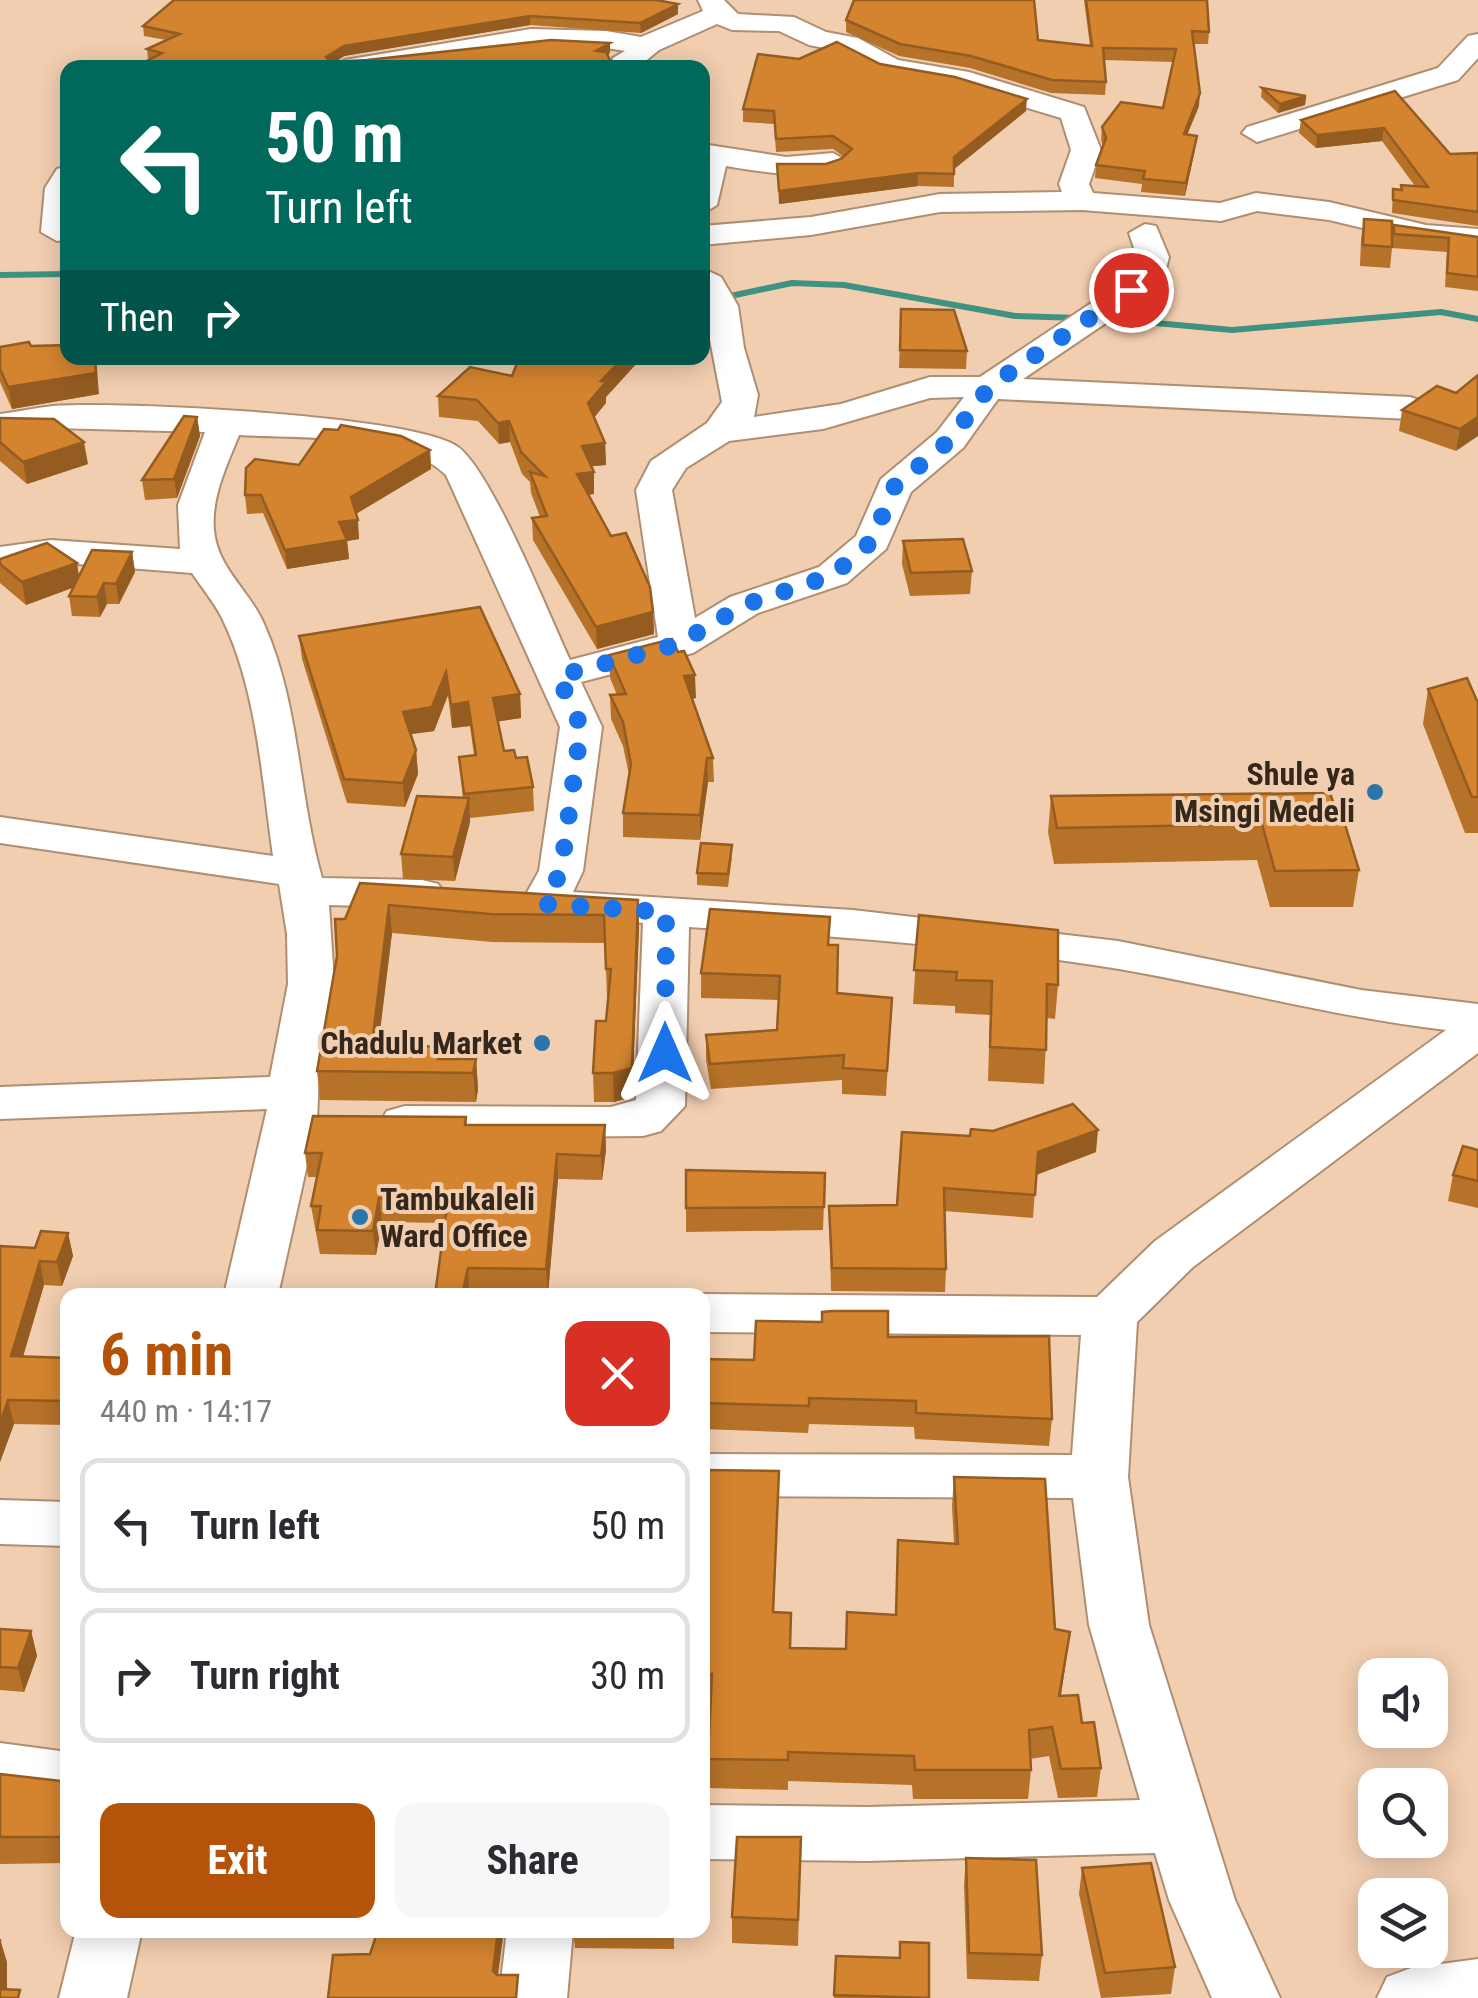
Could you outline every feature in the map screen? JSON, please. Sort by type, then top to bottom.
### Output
[{"type":"street","points":[[378,60],[533,36],[598,36],[644,46],[714,7],[732,22],[784,23],[818,39],[848,44],[890,68],[959,78],[1074,113],[1086,150],[1074,184],[1082,201]]},
{"type":"street","points":[[1257,132],[1448,74],[1478,42]]},
{"type":"street","points":[[633,60],[645,51],[644,46]]},
{"type":"street","points":[[710,154],[786,166],[833,162]]},
{"type":"street","points":[[57,232],[60,188]]},
{"type":"street","points":[[710,235],[811,226],[940,202],[1082,201],[1221,212],[1256,202],[1329,211],[1426,234],[1478,238]]},
{"type":"street","points":[[558,676],[678,644],[744,605],[833,575],[872,541],[894,487],[950,440],[990,386],[1150,278],[1153,257],[1145,233]]},
{"type":"street","points":[[678,644],[654,490],[662,470],[718,432],[736,412],[741,392],[729,363],[727,326],[710,283]]},
{"type":"street","points":[[718,432],[792,424],[863,410],[908,391],[990,386],[1152,398],[1410,408]]},
{"type":"street","points":[[0,425],[53,418],[132,416],[392,436],[444,452],[462,471],[581,727],[561,871],[509,901]]},
{"type":"street","points":[[226,424],[198,502],[195,535],[205,562],[244,622],[275,718],[302,882],[312,995],[316,1113],[254,1288]]},
{"type":"street","points":[[0,558],[51,551],[205,562]]},
{"type":"street","points":[[0,830],[302,882],[509,901],[853,924],[1100,952],[1361,1005],[1478,1019]]},
{"type":"street","points":[[0,1102],[571,1125],[643,1120],[660,1106],[663,1089],[666,912]]},
{"type":"street","points":[[1246,1998],[1202,1900],[1119,1626],[1099,1476],[1110,1316],[1174,1254],[1478,1030]]},
{"type":"street","points":[[0,1137],[66,1104]]},
{"type":"street","points":[[710,1313],[1110,1316]]},
{"type":"street","points":[[710,1475],[1099,1476]]},
{"type":"street","points":[[0,1522],[60,1524]]},
{"type":"street","points":[[0,1769],[60,1777]]},
{"type":"street","points":[[710,1832],[867,1834],[1178,1824]]},
{"type":"street","points":[[93,1998],[107,1938]]},
{"type":"street","points":[[533,1998],[539,1938]]},
{"type":"street","points":[[1411,1998],[1478,1989]]},
{"type":"building","points":[[174,0],[656,0],[678,4],[640,23],[530,16],[344,46],[326,57],[328,60],[148,60],[162,53],[147,49],[180,34],[143,26]]},
{"type":"building","points":[[854,0],[1034,0],[1038,40],[1092,46],[1086,0],[1207,0],[1209,32],[1192,31],[1200,93],[1184,134],[1197,136],[1186,183],[1143,179],[1145,171],[1096,165],[1106,138],[1102,127],[1121,102],[1163,108],[1176,49],[1103,48],[1106,82],[1052,80],[971,56],[900,44],[846,20]]},
{"type":"building","points":[[551,40],[610,43],[596,51],[606,52],[610,60],[367,60]]},
{"type":"building","points":[[837,42],[880,64],[955,77],[1027,99],[954,157],[954,174],[918,173],[779,191],[777,164],[826,164],[841,159],[852,149],[833,136],[776,139],[774,111],[743,109],[758,54],[799,59]]},
{"type":"building","points":[[1262,88],[1306,96],[1280,104]]},
{"type":"building","points":[[1395,91],[1450,154],[1478,153],[1478,212],[1393,200],[1393,189],[1402,190],[1401,185],[1428,187],[1384,128],[1317,135],[1301,120]]},
{"type":"building","points":[[1364,219],[1392,221],[1392,247],[1363,245]]},
{"type":"building","points":[[1394,225],[1478,237],[1478,277],[1447,273],[1449,238],[1394,234]]},
{"type":"building","points":[[901,309],[954,310],[967,351],[900,350]]},
{"type":"building","points":[[29,342],[31,346],[60,345],[60,365],[95,365],[96,373],[8,387],[0,369],[0,347]]},
{"type":"building","points":[[516,365],[616,365],[588,403],[605,443],[582,446],[594,472],[577,474],[611,536],[626,533],[650,587],[653,612],[596,627],[532,518],[547,516],[530,472],[545,476],[521,452],[509,421],[498,423],[477,400],[438,396],[470,367],[512,376]]},
{"type":"building","points":[[1478,375],[1478,417],[1460,429],[1402,410],[1437,386],[1456,393]]},
{"type":"building","points":[[184,416],[197,417],[174,479],[142,480]]},
{"type":"building","points":[[0,418],[54,419],[84,442],[23,462],[0,442]]},
{"type":"building","points":[[341,425],[401,436],[430,450],[351,497],[358,520],[339,522],[347,540],[285,550],[261,495],[245,495],[246,468],[255,459],[299,465],[324,429],[338,430]]},
{"type":"building","points":[[963,539],[972,571],[911,573],[903,541]]},
{"type":"building","points":[[47,543],[77,563],[22,582],[0,564],[0,559]]},
{"type":"building","points":[[92,550],[132,552],[116,584],[104,583],[97,597],[69,596]]},
{"type":"building","points":[[480,607],[520,694],[493,698],[504,751],[514,750],[516,758],[527,757],[533,787],[464,794],[459,757],[476,755],[468,702],[451,705],[446,672],[432,707],[403,712],[416,750],[403,783],[344,779],[299,636]]},
{"type":"building","points":[[672,639],[678,652],[684,651],[695,675],[684,676],[713,758],[707,758],[700,815],[623,813],[631,764],[623,722],[610,695],[626,694],[609,655]]},
{"type":"building","points":[[1467,678],[1478,703],[1478,797],[1472,797],[1428,689]]},
{"type":"building","points":[[1330,793],[1334,805],[1339,805],[1359,870],[1275,871],[1262,824],[1057,828],[1051,796]]},
{"type":"building","points":[[417,796],[469,798],[453,857],[401,854]]},
{"type":"building","points":[[701,843],[732,845],[728,874],[697,873]]},
{"type":"building","points":[[360,883],[638,900],[632,1068],[593,1073],[596,1021],[606,1021],[611,969],[606,969],[604,915],[490,914],[389,905],[372,1044],[440,1047],[438,1059],[476,1059],[473,1073],[317,1071],[337,956],[335,919],[345,919]]},
{"type":"building","points":[[710,909],[830,917],[828,945],[838,945],[837,993],[892,998],[887,1071],[843,1068],[844,1055],[710,1064],[706,1035],[777,1030],[780,976],[701,973]]},
{"type":"building","points":[[919,915],[1058,930],[1058,985],[1047,984],[1046,1050],[990,1047],[992,981],[956,980],[957,972],[914,970]]},
{"type":"building","points":[[1073,1104],[1098,1130],[1038,1152],[1035,1195],[944,1188],[946,1269],[832,1268],[829,1206],[897,1205],[902,1132],[970,1136],[971,1129],[993,1131]]},
{"type":"building","points":[[313,1116],[466,1117],[465,1125],[605,1125],[601,1156],[557,1154],[546,1269],[468,1268],[464,1288],[436,1288],[448,1199],[379,1198],[373,1231],[317,1230],[321,1206],[311,1206],[322,1153],[305,1153]]},
{"type":"building","points":[[1463,1146],[1478,1150],[1478,1181],[1453,1175]]},
{"type":"building","points":[[686,1170],[825,1173],[824,1207],[686,1208]]},
{"type":"building","points":[[41,1231],[68,1233],[57,1262],[40,1261],[11,1356],[60,1358],[60,1401],[8,1400],[0,1424],[0,1246],[35,1248]]},
{"type":"building","points":[[888,1311],[888,1337],[1049,1336],[1052,1419],[916,1413],[916,1401],[809,1398],[809,1406],[710,1403],[710,1359],[754,1360],[756,1321],[822,1322],[822,1312]]},
{"type":"building","points":[[710,1470],[779,1471],[773,1612],[791,1613],[790,1648],[846,1649],[847,1612],[896,1615],[898,1540],[958,1544],[954,1477],[1045,1479],[1055,1629],[1070,1632],[1059,1696],[1078,1695],[1082,1723],[1094,1722],[1101,1768],[1061,1769],[1052,1727],[1029,1730],[1031,1770],[915,1770],[914,1756],[788,1752],[788,1760],[710,1759]]},
{"type":"building","points":[[0,1629],[31,1631],[18,1668],[0,1667]]},
{"type":"building","points":[[0,1774],[60,1781],[60,1837],[0,1837]]},
{"type":"building","points":[[737,1837],[801,1837],[798,1920],[732,1917]]},
{"type":"building","points":[[966,1858],[1036,1860],[1042,1955],[969,1953]]},
{"type":"building","points":[[1151,1863],[1175,1967],[1105,1973],[1082,1868]]},
{"type":"building","points":[[375,1938],[497,1938],[493,1971],[497,1975],[518,1975],[516,1998],[328,1998],[333,1955],[370,1954]]},
{"type":"building","points":[[900,1942],[929,1943],[929,1998],[834,1995],[836,1956],[900,1958]]},
{"type":"building","points":[[0,1989],[20,1990],[18,1998],[0,1998]]},
{"type":"waterway","points":[[0,275],[60,274]]},
{"type":"waterway","points":[[721,298],[792,283],[844,285],[1015,316],[1079,318]]},
{"type":"waterway","points":[[1101,318],[1232,330],[1441,312],[1478,319]]},
{"type":"place","name":"Shule ya Msingi Medeli","points":[[1375,792]]},
{"type":"place","name":"Chadulu Market","points":[[542,1043]]},
{"type":"place","name":"Tambukaleli Ward Office","points":[[360,1217]]},
{"type":"route","points":[[665,1053],[666,912],[544,904],[561,871],[581,727],[558,676],[678,644],[744,605],[833,575],[872,541],[894,487],[950,440],[990,386],[1131,290]]}]
